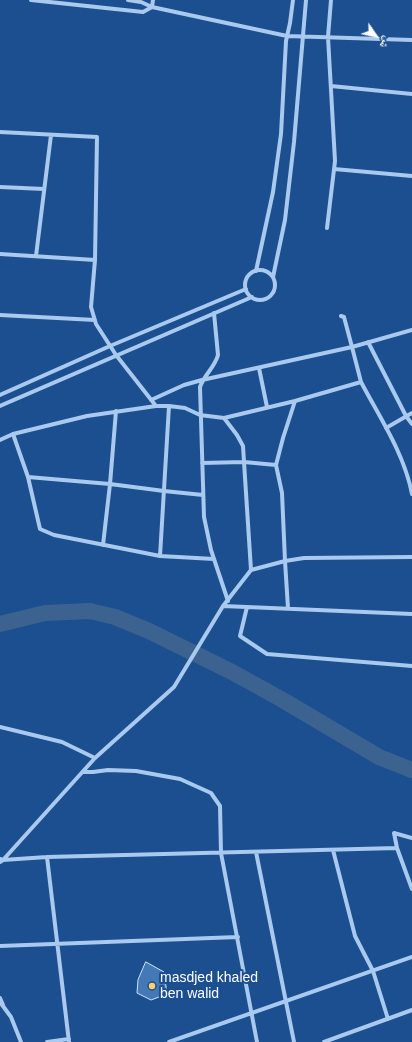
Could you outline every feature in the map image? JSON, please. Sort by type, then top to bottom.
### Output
[{"type":"street","points":[[31,0],[144,12],[152,7],[153,0]]},
{"type":"street","points":[[128,0],[141,2],[152,7],[287,36],[412,40]]},
{"type":"street","points":[[256,271],[272,192],[281,134],[286,41],[293,0]]},
{"type":"street","points":[[272,276],[265,271],[256,271],[249,276],[246,289],[252,297],[260,300],[265,299],[272,294],[275,285],[272,276],[286,212],[294,142],[306,0]]},
{"type":"street","points":[[327,228],[335,161],[328,37],[331,0]]},
{"type":"street","points":[[331,86],[412,94]]},
{"type":"street","points":[[0,132],[98,137],[95,260],[91,307],[95,320],[110,346],[156,406]]},
{"type":"street","points":[[36,256],[51,135]]},
{"type":"street","points":[[334,169],[412,176]]},
{"type":"street","points":[[0,187],[44,189]]},
{"type":"street","points":[[0,254],[95,260]]},
{"type":"street","points":[[0,395],[110,346],[246,289]]},
{"type":"street","points":[[0,406],[252,297]]},
{"type":"street","points":[[214,313],[218,355],[217,361],[202,380],[200,387],[204,517],[214,559],[228,600]]},
{"type":"street","points":[[0,315],[95,320]]},
{"type":"street","points":[[341,316],[344,317],[361,382],[386,428],[408,476],[412,494]]},
{"type":"street","points":[[151,400],[184,385],[202,380],[352,347],[412,330]]},
{"type":"street","points":[[368,342],[406,416],[412,424]]},
{"type":"street","points":[[259,368],[267,408]]},
{"type":"street","points":[[0,440],[13,434],[87,416],[156,406],[185,408],[200,415],[224,418],[296,401],[361,382]]},
{"type":"street","points":[[288,608],[282,492],[276,465],[285,431],[296,401]]},
{"type":"street","points":[[160,556],[169,406]]},
{"type":"street","points":[[103,545],[116,412]]},
{"type":"street","points":[[386,428],[412,413]]},
{"type":"street","points":[[224,418],[237,435],[242,446],[251,570]]},
{"type":"street","points":[[13,434],[28,477],[40,529],[54,535],[160,556],[214,559]]},
{"type":"street","points":[[202,463],[244,462],[276,465]]},
{"type":"street","points":[[28,477],[110,484],[203,495]]},
{"type":"street","points":[[1,860],[95,758],[174,687],[219,612],[251,570],[285,561],[304,558],[412,557]]},
{"type":"street","points":[[223,606],[412,614]]},
{"type":"street","points":[[247,607],[240,636],[267,654],[412,666]]},
{"type":"street","points":[[0,727],[62,742],[95,758]]},
{"type":"street","points":[[83,772],[108,770],[136,771],[180,779],[211,793],[220,806],[221,853],[257,1042]]},
{"type":"street","points":[[412,838],[394,833],[397,848],[412,889]]},
{"type":"street","points":[[1,860],[47,857],[397,848]]},
{"type":"street","points":[[333,850],[355,936],[373,971],[388,1019]]},
{"type":"street","points":[[256,852],[294,1042]]},
{"type":"street","points":[[47,857],[69,1040],[47,1042]]},
{"type":"street","points":[[0,946],[238,937]]},
{"type":"street","points":[[169,1042],[412,957]]},
{"type":"street","points":[[0,998],[2,1004],[11,1017],[21,1042]]},
{"type":"street","points":[[324,1042],[412,1010]]},
{"type":"building","name":"masdjed khaled ben walid","points":[[146,962],[164,972],[167,994],[151,1000],[137,993],[138,980]]},
{"type":"waterway","points":[[0,624],[45,613],[90,611],[115,617],[149,631],[232,672],[379,757],[412,770]]},
{"type":"place","name":"masdjed khaled ben walid","points":[[152,986]]}]
